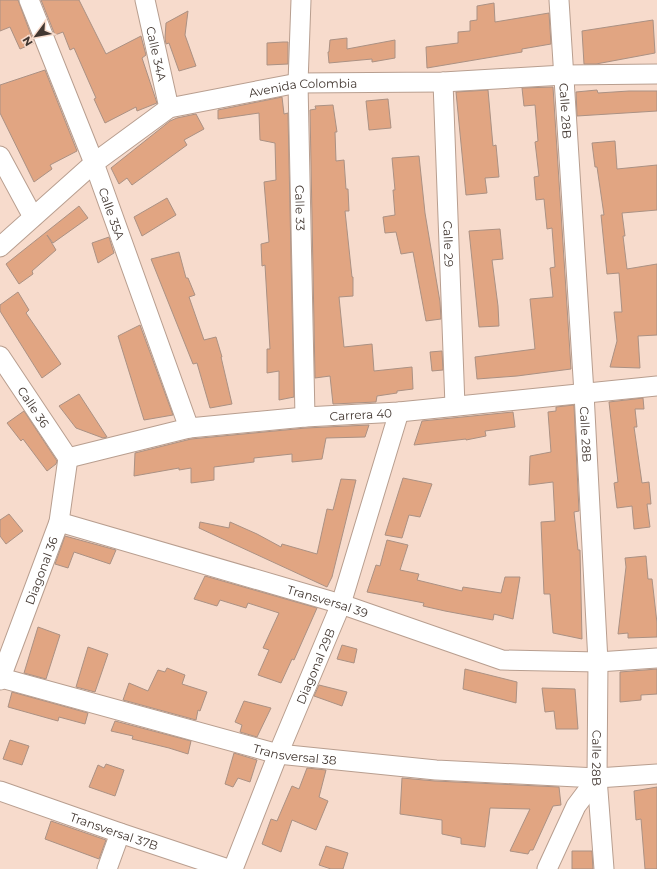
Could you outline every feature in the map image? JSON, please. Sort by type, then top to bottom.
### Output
[{"type":"street","name":"Calle 35A","points":[[29,0],[94,163],[189,428]]},
{"type":"street","name":"Calle 34A","points":[[145,0],[169,108]]},
{"type":"street","name":"Calle 33","points":[[301,0],[298,83],[305,417]]},
{"type":"street","name":"Calle 28B","points":[[559,0],[584,393],[598,662],[597,778],[604,869]]},
{"type":"street","name":"Avenida Colombia","points":[[0,247],[94,163],[169,108],[298,83],[443,82],[564,76],[657,74]]},
{"type":"street","name":"Calle 29","points":[[443,82],[455,406]]},
{"type":"street","points":[[0,156],[32,217]]},
{"type":"street","name":"Calle 36","points":[[0,356],[68,458]]},
{"type":"street","name":"Carrera 40","points":[[68,458],[189,428],[305,417],[399,412],[657,386]]},
{"type":"street","name":"Diagonal 29B","points":[[233,869],[278,754],[341,604],[399,412]]},
{"type":"street","name":"Diagonal 36","points":[[0,679],[59,522],[68,458]]},
{"type":"street","name":"Transversal 39","points":[[59,522],[341,604],[502,660],[598,662],[657,658]]},
{"type":"street","name":"Transversal 38","points":[[0,679],[278,754],[436,770],[597,778],[657,774]]},
{"type":"street","points":[[547,869],[576,806],[597,778]]},
{"type":"street","name":"Transversal 37B","points":[[0,790],[120,833],[228,869]]},
{"type":"street","points":[[107,869],[120,833]]},
{"type":"building","points":[[0,0],[18,0],[34,43],[20,49],[10,27],[0,31]]},
{"type":"building","points":[[41,0],[79,0],[106,54],[141,36],[146,55],[142,58],[157,103],[137,111],[136,107],[105,123],[94,99],[96,98],[74,48],[70,50],[63,32],[55,35]]},
{"type":"building","points":[[494,3],[495,22],[549,13],[551,44],[522,49],[522,52],[427,68],[426,47],[458,43],[458,32],[470,31],[470,21],[477,20],[477,6]]},
{"type":"building","points":[[188,11],[185,35],[196,66],[179,71],[169,43],[166,44],[166,23]]},
{"type":"building","points":[[653,20],[655,53],[596,64],[584,64],[582,31]]},
{"type":"building","points":[[347,38],[347,49],[395,40],[395,58],[372,62],[372,59],[329,63],[328,52],[330,40]]},
{"type":"building","points":[[288,42],[288,64],[267,65],[267,43]]},
{"type":"building","points":[[45,70],[77,151],[50,165],[52,169],[34,182],[0,113],[0,85]]},
{"type":"building","points":[[553,87],[571,369],[517,376],[477,379],[475,357],[535,349],[530,299],[553,297],[550,268],[555,267],[552,228],[547,229],[544,199],[536,200],[534,177],[539,176],[535,142],[538,141],[535,105],[524,106],[522,88]]},
{"type":"building","points":[[488,90],[493,146],[496,145],[499,177],[485,178],[487,193],[466,195],[456,92]]},
{"type":"building","points":[[597,90],[598,93],[657,91],[657,111],[577,116],[576,92]]},
{"type":"building","points":[[282,97],[284,114],[288,113],[294,397],[279,400],[279,371],[267,373],[267,349],[270,349],[265,265],[262,266],[261,244],[269,242],[264,182],[276,180],[275,143],[260,140],[259,113],[218,119],[218,110]]},
{"type":"building","points":[[388,99],[391,128],[369,130],[366,101]]},
{"type":"building","points":[[333,105],[337,132],[335,132],[336,161],[344,160],[346,189],[348,189],[349,211],[345,211],[353,277],[353,296],[339,297],[344,347],[372,344],[374,371],[412,367],[413,389],[377,396],[376,402],[333,404],[330,376],[315,378],[310,110],[316,109],[315,106]]},
{"type":"building","points":[[196,114],[204,129],[184,140],[187,145],[132,185],[127,178],[119,184],[111,168],[170,121]]},
{"type":"building","points":[[615,141],[617,169],[657,165],[657,210],[622,213],[627,269],[657,264],[657,335],[638,336],[640,368],[610,367],[617,341],[614,312],[622,312],[619,273],[607,274],[601,215],[604,215],[592,143]]},
{"type":"building","points":[[419,156],[425,213],[440,302],[441,319],[426,321],[413,252],[401,254],[396,232],[385,233],[383,217],[395,215],[393,190],[395,190],[392,158]]},
{"type":"building","points":[[167,198],[176,215],[142,236],[134,217]]},
{"type":"building","points":[[79,206],[88,218],[53,243],[47,235],[56,250],[32,271],[33,274],[19,284],[6,264]]},
{"type":"building","points":[[500,229],[503,259],[492,260],[499,326],[479,327],[469,231]]},
{"type":"building","points":[[109,237],[114,253],[98,263],[92,243]]},
{"type":"building","points":[[179,252],[186,278],[188,278],[195,295],[189,297],[204,340],[216,337],[232,404],[210,408],[197,363],[193,364],[151,259]]},
{"type":"building","points":[[18,292],[29,310],[26,313],[61,364],[42,378],[0,311],[0,305]]},
{"type":"building","points":[[140,325],[173,415],[144,420],[118,336]]},
{"type":"building","points":[[442,351],[443,370],[432,371],[430,352]]},
{"type":"building","points":[[79,394],[107,437],[103,438],[76,428],[59,406]]},
{"type":"building","points":[[643,398],[644,409],[635,409],[637,427],[634,427],[642,483],[649,482],[651,504],[647,504],[650,527],[634,529],[632,506],[617,508],[614,483],[618,482],[609,402]]},
{"type":"building","points":[[574,405],[579,511],[574,512],[578,550],[580,550],[582,639],[553,633],[550,594],[544,594],[541,522],[555,521],[553,482],[529,485],[530,456],[551,452],[548,412],[556,411],[556,407]]},
{"type":"building","points":[[24,411],[57,461],[56,464],[47,471],[23,439],[21,441],[7,423]]},
{"type":"building","points":[[513,412],[515,427],[485,431],[486,436],[466,440],[414,445],[422,421]]},
{"type":"building","points":[[369,425],[365,437],[326,438],[322,459],[292,462],[292,454],[254,458],[254,462],[214,467],[214,480],[191,483],[191,468],[179,470],[179,468],[134,476],[135,453],[191,439],[306,428]]},
{"type":"building","points":[[403,478],[432,484],[420,517],[409,515],[402,538],[385,535]]},
{"type":"building","points":[[341,479],[356,480],[332,577],[327,587],[199,528],[200,522],[229,528],[230,522],[281,547],[282,544],[317,554],[327,509],[333,510]]},
{"type":"building","points":[[9,514],[23,531],[6,544],[0,536],[0,520]]},
{"type":"building","points":[[65,536],[116,550],[110,564],[74,552],[68,568],[55,564]]},
{"type":"building","points":[[387,540],[408,545],[400,570],[419,574],[417,580],[462,591],[463,587],[501,593],[505,577],[520,577],[513,619],[494,614],[493,620],[423,606],[424,603],[367,592],[376,565],[380,566]]},
{"type":"building","points":[[646,556],[648,579],[652,579],[657,623],[657,637],[628,638],[628,633],[618,634],[626,567],[625,558]]},
{"type":"building","points":[[205,576],[317,608],[294,660],[292,659],[281,683],[258,675],[269,650],[263,648],[279,613],[248,603],[246,608],[220,600],[217,606],[194,599]]},
{"type":"building","points":[[38,627],[60,635],[46,679],[24,673]]},
{"type":"building","points":[[342,645],[357,649],[354,663],[337,659]]},
{"type":"building","points":[[88,647],[108,654],[95,692],[76,687]]},
{"type":"building","points":[[167,668],[185,675],[182,684],[207,692],[200,711],[198,710],[196,720],[123,700],[129,683],[148,691],[158,670],[165,672]]},
{"type":"building","points":[[465,669],[517,682],[516,703],[463,689]]},
{"type":"building","points":[[657,669],[657,694],[641,695],[641,700],[620,702],[620,672]]},
{"type":"building","points":[[319,685],[347,692],[342,706],[314,696]]},
{"type":"building","points":[[542,688],[575,689],[578,729],[556,729],[554,711],[545,712]]},
{"type":"building","points":[[12,692],[88,713],[85,724],[59,717],[58,721],[8,707]]},
{"type":"building","points":[[244,701],[271,708],[257,737],[240,732],[242,725],[235,722]]},
{"type":"building","points":[[115,721],[191,741],[188,754],[132,739],[133,736],[111,731]]},
{"type":"building","points":[[10,740],[29,746],[22,765],[3,759]]},
{"type":"building","points":[[234,753],[257,760],[250,782],[238,778],[233,787],[225,784]]},
{"type":"building","points":[[106,764],[124,770],[115,796],[89,787],[98,765],[104,768]]},
{"type":"building","points":[[307,768],[326,770],[319,797],[328,801],[316,830],[292,820],[281,852],[262,844],[271,819],[277,821],[292,786],[299,789]]},
{"type":"building","points":[[402,778],[559,787],[561,805],[553,806],[533,850],[530,850],[528,854],[510,851],[530,809],[490,808],[485,847],[461,844],[461,838],[442,834],[442,820],[400,814]]},
{"type":"building","points":[[657,787],[657,869],[645,869],[641,819],[636,820],[634,791]]},
{"type":"building","points":[[51,821],[106,840],[99,859],[45,839]]},
{"type":"building","points":[[326,846],[348,853],[343,869],[331,869],[319,865]]},
{"type":"building","points":[[572,851],[592,851],[593,869],[572,869]]}]
